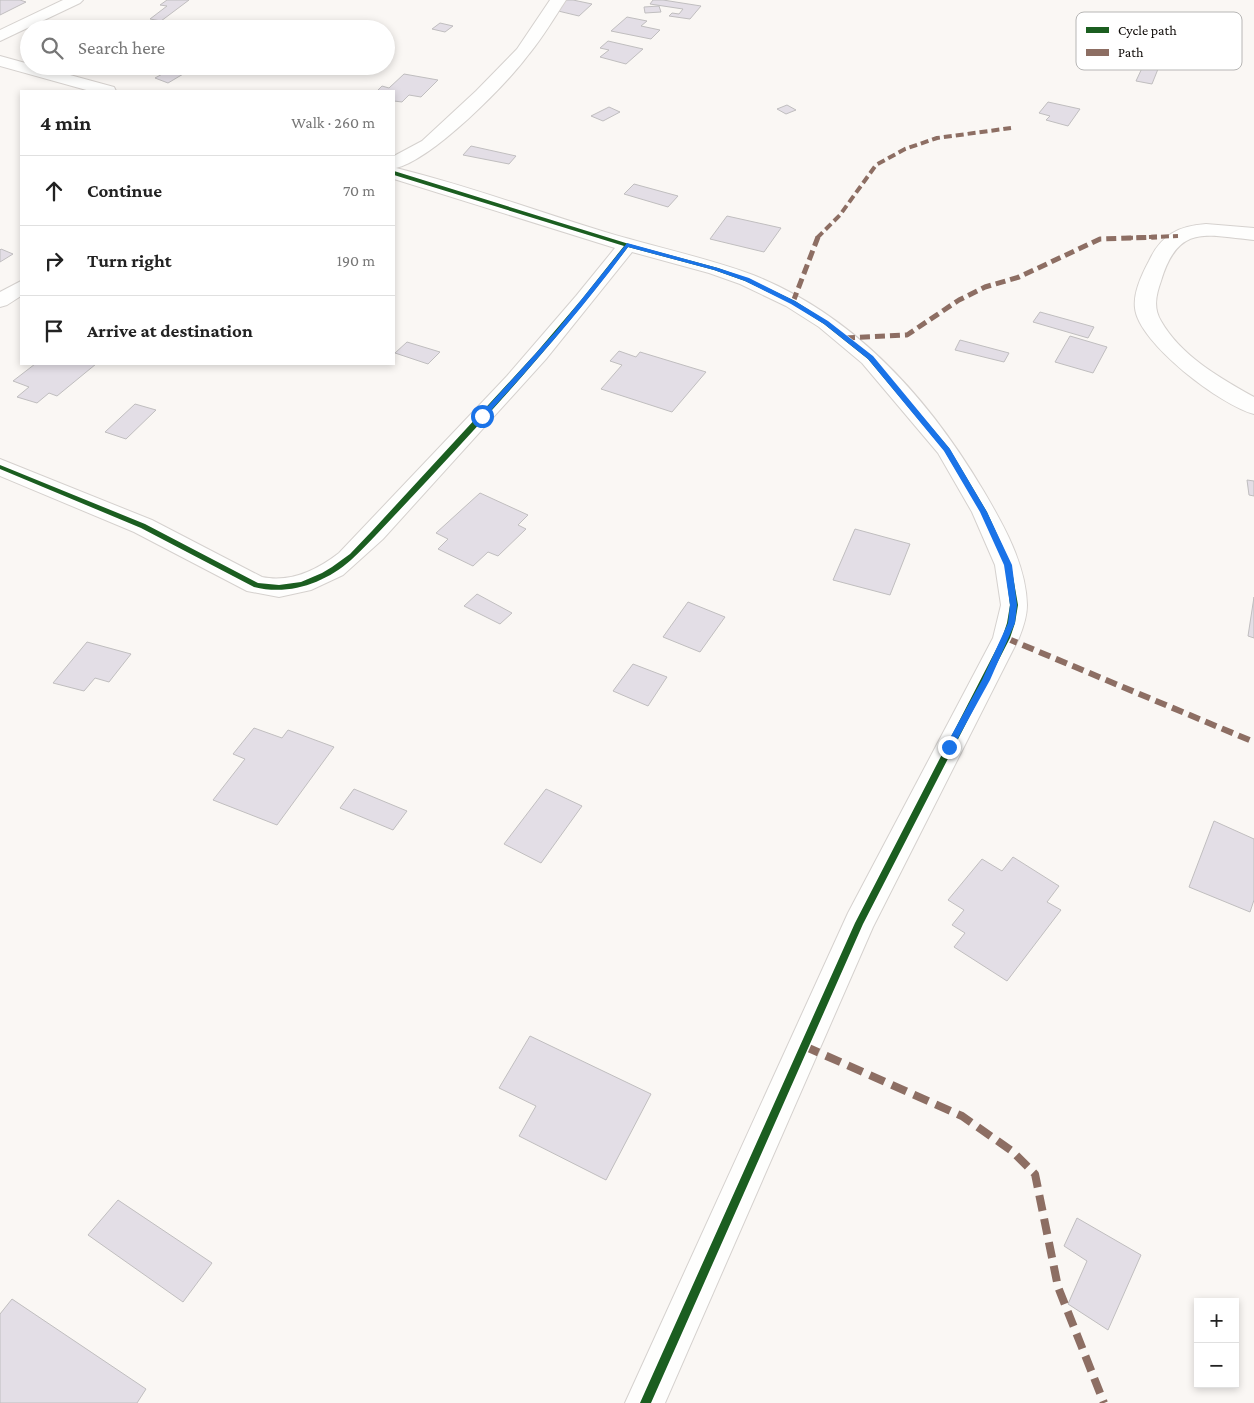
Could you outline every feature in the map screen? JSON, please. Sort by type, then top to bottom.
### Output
[{"type":"street","points":[[33,20],[75,0]]},
{"type":"street","points":[[395,162],[404,155],[428,145],[475,102],[523,52],[558,0]]},
{"type":"street","points":[[0,36],[20,26]]},
{"type":"street","points":[[0,61],[20,67]]},
{"type":"street","points":[[50,75],[104,90]]},
{"type":"street","points":[[395,173],[627,245],[716,269],[747,280],[793,302],[826,323],[870,358],[947,449],[984,512],[1008,565],[1014,605],[1011,623],[1002,647],[860,923],[645,1403]]},
{"type":"street","points":[[1254,234],[1203,230],[1178,236],[1162,253],[1149,287],[1144,308],[1153,326],[1195,372],[1254,407]]},
{"type":"street","points":[[0,467],[143,526],[256,585],[266,588],[289,586],[314,580],[345,562],[403,502],[558,333],[627,245]]},
{"type":"street","points":[[0,301],[20,288]]},
{"type":"building","points":[[0,0],[20,0],[26,2],[0,15]]},
{"type":"building","points":[[167,0],[189,0],[162,20],[150,19],[167,6],[160,5]]},
{"type":"building","points":[[566,0],[592,4],[579,16],[554,10]]},
{"type":"building","points":[[653,0],[701,6],[690,19],[669,16],[672,13],[679,14],[683,9],[650,4]]},
{"type":"building","points":[[659,6],[661,12],[645,13],[644,7]]},
{"type":"building","points":[[627,17],[647,21],[641,26],[660,30],[651,39],[611,31]]},
{"type":"building","points":[[440,23],[453,26],[445,32],[432,29]]},
{"type":"building","points":[[608,41],[643,49],[626,64],[600,57],[609,50],[600,48]]},
{"type":"building","points":[[1141,70],[1158,70],[1152,84],[1136,81]]},
{"type":"building","points":[[404,74],[438,80],[421,97],[409,95],[402,102],[395,101],[395,90],[378,90],[382,86],[389,88]]},
{"type":"building","points":[[160,75],[182,75],[168,83],[155,78]]},
{"type":"building","points":[[1048,102],[1080,109],[1068,126],[1046,120],[1050,116],[1039,113]]},
{"type":"building","points":[[787,105],[796,110],[786,114],[777,109]]},
{"type":"building","points":[[609,107],[620,112],[603,121],[591,116]]},
{"type":"building","points":[[471,146],[516,156],[509,164],[463,155]]},
{"type":"building","points":[[634,184],[678,196],[668,207],[624,194]]},
{"type":"building","points":[[727,216],[781,228],[764,252],[710,239]]},
{"type":"building","points":[[1,249],[13,254],[0,262]]},
{"type":"building","points":[[1040,312],[1094,327],[1088,338],[1033,322]]},
{"type":"building","points":[[1070,336],[1107,347],[1093,373],[1055,362]]},
{"type":"building","points":[[960,340],[1009,353],[1004,362],[955,350]]},
{"type":"building","points":[[407,342],[440,352],[428,364],[395,353]]},
{"type":"building","points":[[619,351],[636,357],[640,352],[706,372],[672,412],[601,389],[622,365],[610,361]]},
{"type":"building","points":[[34,365],[95,365],[57,396],[49,393],[37,403],[17,397],[29,387],[13,381]]},
{"type":"building","points":[[135,404],[156,410],[126,439],[105,432]]},
{"type":"building","points":[[1247,480],[1254,481],[1254,496],[1249,495]]},
{"type":"building","points":[[480,493],[528,515],[518,525],[526,529],[498,556],[488,552],[473,566],[438,549],[448,539],[436,533]]},
{"type":"building","points":[[855,529],[910,544],[890,595],[833,580]]},
{"type":"building","points":[[477,594],[512,613],[500,624],[464,606]]},
{"type":"building","points":[[1254,597],[1254,638],[1248,636]]},
{"type":"building","points":[[688,602],[725,617],[700,652],[663,637]]},
{"type":"building","points":[[87,642],[131,654],[109,682],[95,678],[84,691],[53,683]]},
{"type":"building","points":[[633,664],[667,677],[648,706],[613,691]]},
{"type":"building","points":[[254,728],[282,738],[288,730],[334,747],[277,825],[213,800],[245,759],[233,754]]},
{"type":"building","points":[[354,789],[407,811],[393,830],[340,808]]},
{"type":"building","points":[[546,789],[582,806],[541,863],[504,844]]},
{"type":"building","points":[[1214,821],[1254,839],[1254,900],[1250,912],[1189,887]]},
{"type":"building","points":[[1013,857],[1059,886],[1047,902],[1061,910],[1007,981],[954,947],[965,933],[952,925],[964,910],[948,900],[982,859],[1002,871]]},
{"type":"building","points":[[530,1036],[651,1094],[606,1180],[519,1136],[536,1106],[499,1088]]},
{"type":"building","points":[[118,1200],[212,1263],[183,1302],[88,1235]]},
{"type":"building","points":[[1077,1218],[1141,1255],[1108,1330],[1068,1304],[1087,1261],[1064,1246]]},
{"type":"building","points":[[12,1299],[146,1389],[137,1403],[0,1403],[0,1314]]},
{"type":"marked path","points":[[793,302],[817,238],[840,215],[876,165],[905,149],[937,138],[1011,128]]},
{"type":"marked path","points":[[845,338],[907,335],[959,300],[985,287],[1019,277],[1100,239],[1178,236]]},
{"type":"marked path","points":[[1006,638],[1254,742]]},
{"type":"marked path","points":[[804,1046],[962,1116],[1012,1151],[1035,1174],[1058,1287],[1104,1403]]},
{"type":"cycle path","points":[[395,173],[627,245],[716,269],[747,280],[793,302],[826,323],[870,358],[947,449],[984,512],[1008,565],[1014,605],[1006,638],[859,923],[645,1403]]},
{"type":"cycle path","points":[[0,467],[143,526],[256,585],[279,588],[291,587],[314,580],[344,562],[374,533],[538,354],[584,301],[627,245]]},
{"type":"route","points":[[482,416],[558,333],[627,245],[716,269],[747,280],[793,302],[826,323],[870,358],[947,449],[984,512],[1008,565],[1014,605],[1011,623],[986,680],[949,747]]}]
